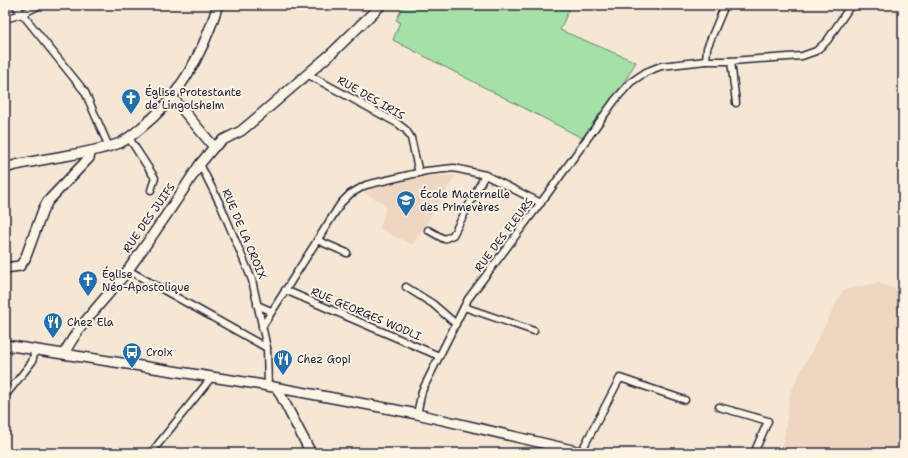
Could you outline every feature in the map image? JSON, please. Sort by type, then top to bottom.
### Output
[{"type":"main road","points":[[5,168],[109,147],[129,138],[149,122],[170,100],[185,79],[201,48],[213,21],[218,5]]},
{"type":"main road","name":"RUE DES JUIFS","points":[[64,354],[80,327],[128,270],[200,164],[212,149],[223,140],[241,131],[252,122],[333,52],[381,5]]},
{"type":"main road","points":[[170,100],[212,149]]},
{"type":"main road","points":[[5,268],[20,266],[25,259],[43,210],[48,201],[89,158],[91,151]]},
{"type":"main road","points":[[5,345],[334,398],[417,414],[583,452]]},
{"type":"main road","points":[[273,387],[311,453]]},
{"type":"street","points":[[15,5],[86,92],[109,147]]},
{"type":"street","points":[[5,19],[22,14],[40,5]]},
{"type":"street","points":[[706,61],[707,48],[725,5]]},
{"type":"street","name":"RUE DES FLEURS","points":[[417,414],[422,391],[468,299],[541,203],[615,100],[631,82],[646,72],[661,66],[706,61],[731,61],[802,56],[816,51],[827,41],[851,5]]},
{"type":"street","points":[[731,61],[736,103]]},
{"type":"street","name":"RUE DES IRIS","points":[[308,74],[397,123],[406,130],[411,138],[419,173]]},
{"type":"street","points":[[129,138],[155,178],[151,190]]},
{"type":"street","name":"RUE DE LA CROIX","points":[[200,164],[221,206],[252,280],[273,387]]},
{"type":"street","points":[[262,327],[341,203],[350,194],[366,185],[419,173],[454,168],[485,175],[541,203]]},
{"type":"street","points":[[428,230],[444,239],[453,235],[485,175]]},
{"type":"street","points":[[317,240],[347,253]]},
{"type":"street","points":[[128,270],[266,348]]},
{"type":"street","points":[[406,288],[433,304],[456,324]]},
{"type":"street","name":"RUE GEORGES WODLI","points":[[285,290],[439,356]]},
{"type":"street","points":[[257,305],[272,311]]},
{"type":"street","points":[[464,307],[534,331]]},
{"type":"street","points":[[5,396],[32,362],[35,350]]},
{"type":"street","points":[[151,453],[211,378]]},
{"type":"street","points":[[583,452],[620,378],[685,400]]},
{"type":"street","points":[[718,407],[768,421],[754,453]]},
{"type":"shaded area","name":"École Maternelle des Primevères","points":[[456,175],[413,245],[380,229],[386,205],[363,192],[417,177]]},
{"type":"shaded area","points":[[878,283],[903,291],[903,453],[782,453],[790,393],[843,290]]},
{"type":"green space","points":[[404,5],[571,5],[560,30],[636,62],[623,84],[582,138],[393,40],[400,22],[396,20]]},
{"type":"place","name":"Église Protestante de Lingolsheim","points":[[131,115]]},
{"type":"place","name":"École Maternelle des Primevères","points":[[406,217]]},
{"type":"place","name":"Église Néo-Apostolique","points":[[88,297]]},
{"type":"place","name":"Chez Ela","points":[[53,339]]},
{"type":"place","name":"Croix","points":[[132,369]]},
{"type":"place","name":"Chez Gopi","points":[[283,376]]}]
